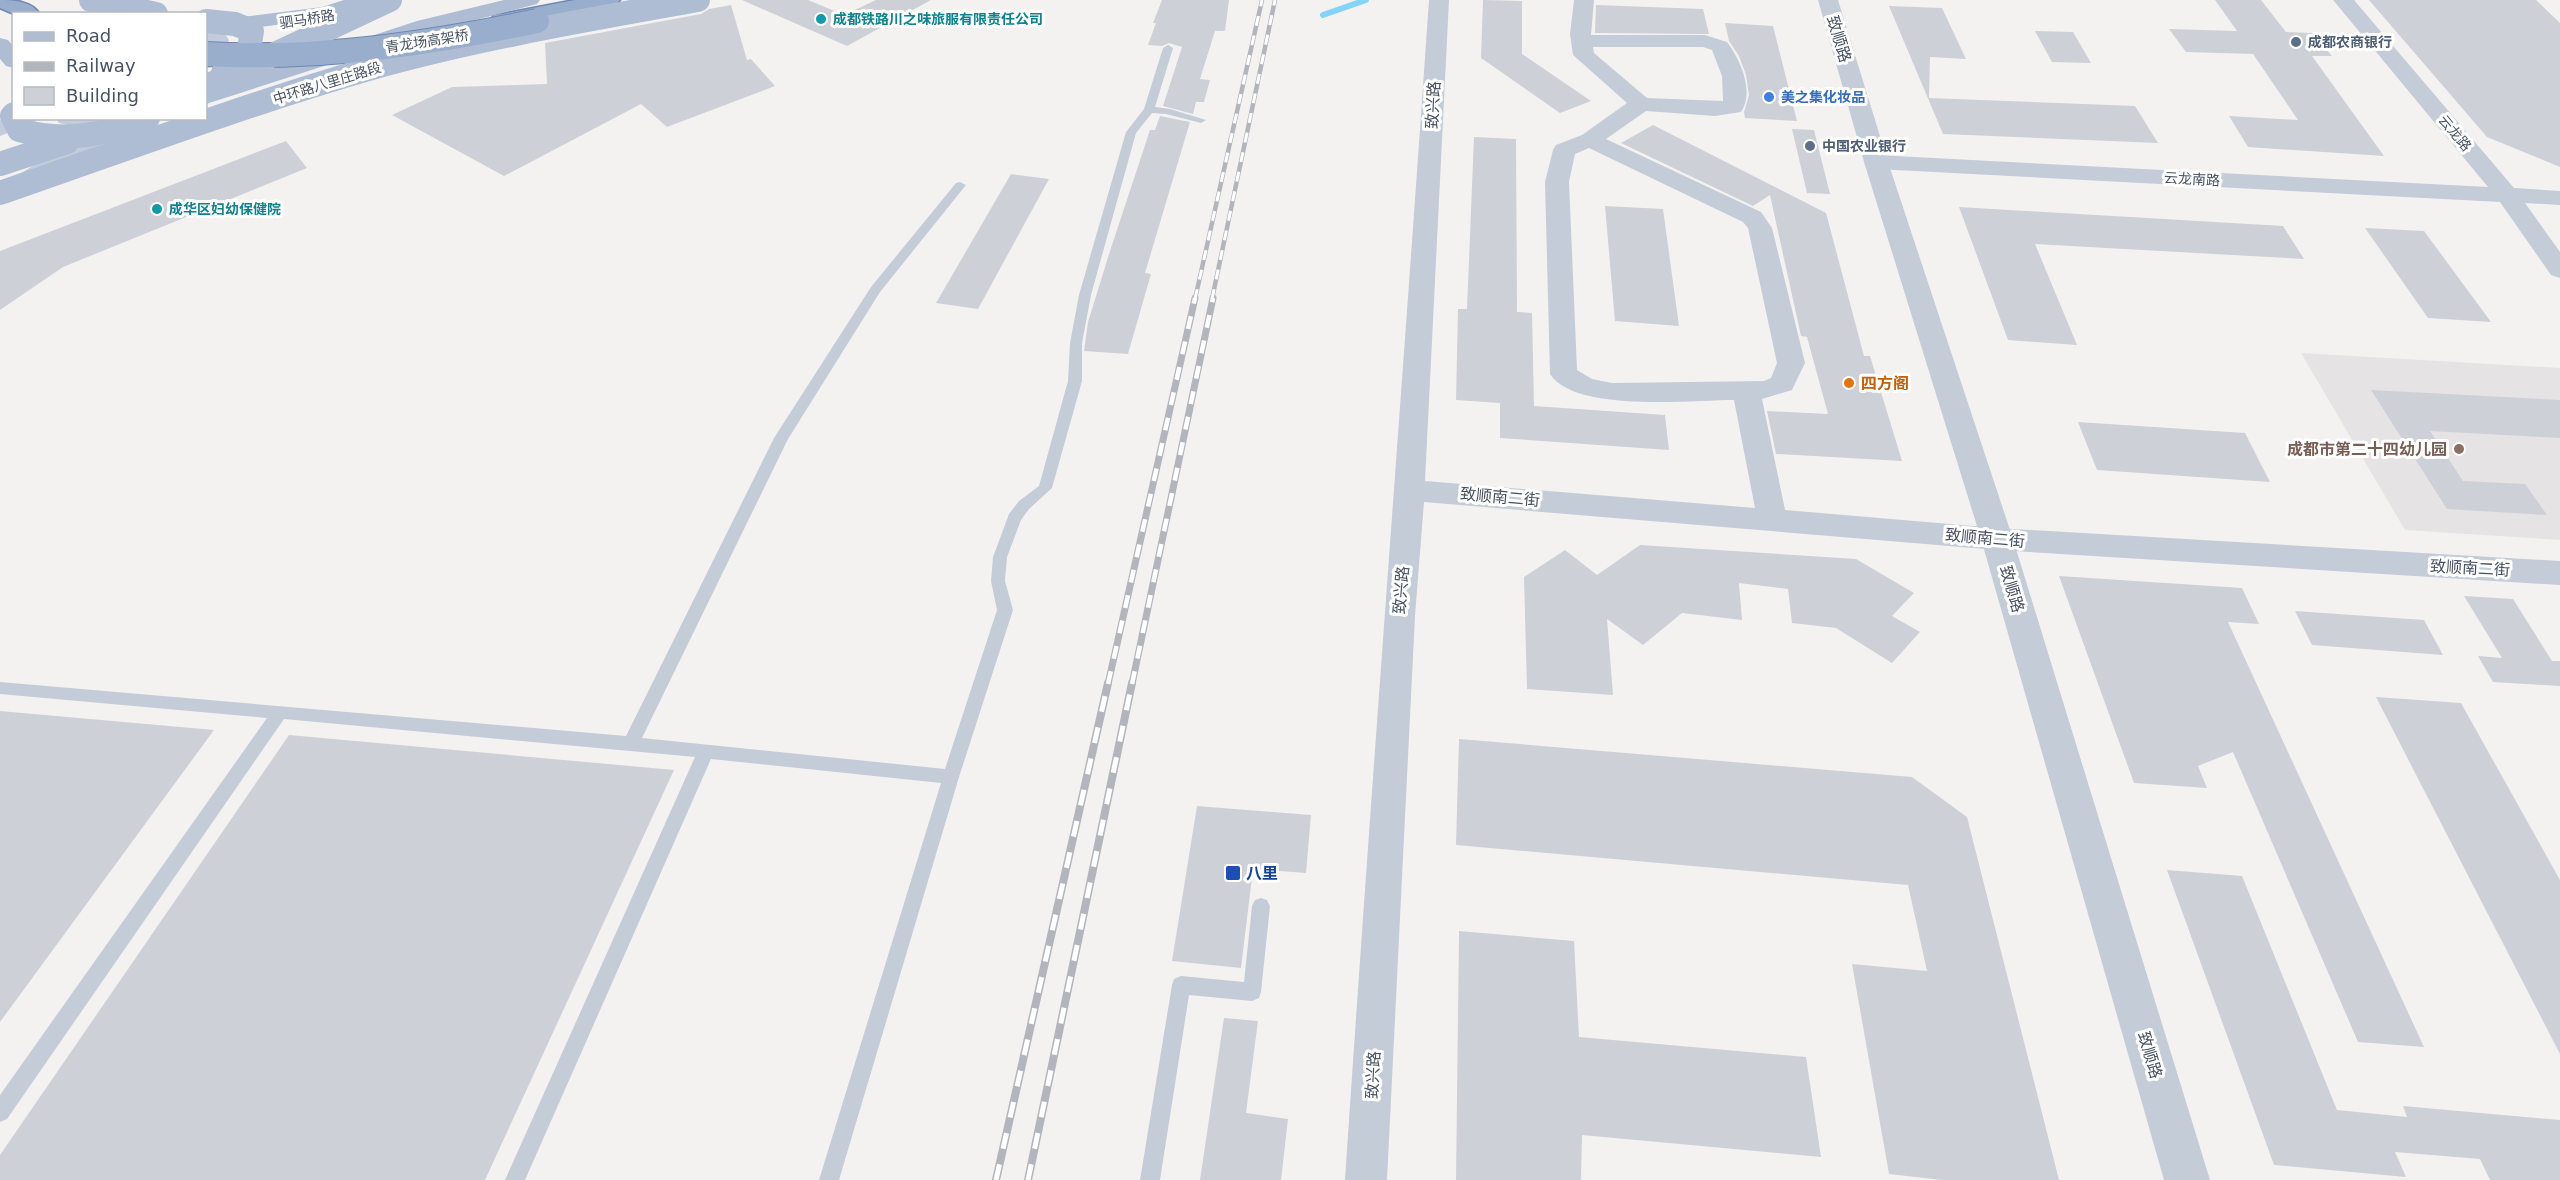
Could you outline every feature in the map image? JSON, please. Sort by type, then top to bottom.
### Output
[{"type":"highway","points":[[0,0],[26,12]]},
{"type":"highway","name":"青龙场高架桥","points":[[207,36],[274,46],[390,38],[609,0]]},
{"type":"highway","name":"青龙场高架桥","points":[[207,36],[231,56],[300,55],[404,46],[645,0]]},
{"type":"main road","points":[[91,0],[147,12]]},
{"type":"main road","points":[[105,0],[127,12]]},
{"type":"main road","name":"驷马桥路","points":[[207,36],[347,0]]},
{"type":"main road","points":[[207,36],[235,24],[324,13],[366,0]]},
{"type":"main road","points":[[207,90],[390,0]]},
{"type":"main road","name":"驷马桥路","points":[[207,36],[357,11],[400,0]]},
{"type":"main road","name":"中环路八里庄路段","points":[[207,90],[425,26],[530,0]]},
{"type":"main road","name":"中环路八里庄路段","points":[[0,195],[287,95],[366,70],[520,33],[698,0]]},
{"type":"main road","points":[[207,90],[249,49],[252,31],[235,24]]},
{"type":"main road","points":[[207,36],[218,40],[217,48],[207,61]]},
{"type":"main road","points":[[0,37],[12,48]]},
{"type":"main road","points":[[0,45],[12,59]]},
{"type":"main road","points":[[74,120],[82,122],[96,120]]},
{"type":"main road","points":[[0,195],[124,120]]},
{"type":"main road","points":[[0,164],[134,120]]},
{"type":"main road","points":[[10,121],[19,130],[38,137],[56,138],[96,135],[142,120]]},
{"type":"main road","points":[[0,176],[114,137],[149,120]]},
{"type":"street","name":"致兴路","points":[[1366,1180],[1399,616],[1410,490],[1439,0]]},
{"type":"street","points":[[1581,41],[1706,41],[1720,46],[1728,64],[1737,97],[1733,107],[1641,104],[1584,55],[1581,41],[1584,0]]},
{"type":"street","name":"致顺路","points":[[1827,0],[1876,162],[1997,539],[2187,1180]]},
{"type":"street","name":"云龙路","points":[[2343,0],[2507,195],[2560,270]]},
{"type":"street","points":[[1590,140],[1752,217],[1760,228],[1791,363],[1782,384],[1767,390],[1612,392],[1584,386],[1564,374],[1557,182],[1564,150],[1590,140],[1641,104]]},
{"type":"street","name":"云龙南路","points":[[1876,162],[2560,198]]},
{"type":"street","points":[[1746,390],[1772,519]]},
{"type":"street","name":"致顺南二街","points":[[1410,490],[1997,539],[2560,573]]},
{"type":"lane","points":[[829,1180],[951,777],[1005,610],[998,580],[1000,557],[1014,518],[1024,505],[1045,488],[1075,381],[1076,343],[1085,295],[1131,132],[1149,110],[1168,48]]},
{"type":"lane","points":[[1149,110],[1166,111],[1201,120]]},
{"type":"lane","points":[[631,743],[782,438],[875,290],[960,185]]},
{"type":"lane","points":[[0,688],[631,743],[951,777]]},
{"type":"lane","points":[[0,1112],[280,712]]},
{"type":"lane","points":[[515,1180],[706,751]]},
{"type":"lane","points":[[1150,1180],[1181,985],[1252,992],[1261,906]]},
{"type":"shaded area","name":"成都市第二十四幼儿园","points":[[2301,353],[2560,368],[2560,540],[2405,530]]},
{"type":"building","name":"成都铁路川之味旅服有限责任公司","points":[[742,0],[808,0],[844,15],[876,0],[931,0],[847,46]]},
{"type":"building","points":[[1162,0],[1229,0],[1225,31],[1215,31],[1200,79],[1210,80],[1204,102],[1196,102],[1193,114],[1163,106],[1182,47],[1169,43],[1162,46],[1148,45]]},
{"type":"building","points":[[1483,0],[1522,1],[1522,54],[1591,101],[1560,113],[1481,58]]},
{"type":"building","points":[[2215,0],[2261,0],[2286,32],[2312,33],[2332,56],[2312,56],[2384,156],[2248,147],[2229,116],[2298,120],[2253,54],[2186,52],[2169,29],[2237,31]]},
{"type":"building","points":[[2369,0],[2536,0],[2560,23],[2560,167],[2487,137]]},
{"type":"building","points":[[731,5],[747,60],[751,59],[775,86],[667,127],[641,104],[504,176],[392,115],[452,87],[547,84],[545,43],[701,14],[709,9]]},
{"type":"building","points":[[1596,5],[1703,9],[1709,34],[1595,33]]},
{"type":"building","points":[[1889,6],[1942,8],[1966,59],[1930,57],[1929,98],[2135,106],[2158,143],[1943,134]]},
{"type":"building","points":[[1725,23],[1773,26],[1797,121],[1745,118],[1744,112],[1749,95],[1746,75],[1739,56],[1729,41]]},
{"type":"building","points":[[2035,31],[2073,32],[2091,63],[2052,62]]},
{"type":"building","points":[[1160,116],[1190,122],[1145,273],[1151,274],[1128,354],[1084,351],[1088,322],[1110,251],[1150,130],[1155,130]]},
{"type":"building","points":[[1653,125],[1826,213],[1864,356],[1870,356],[1902,461],[1776,454],[1767,411],[1828,414],[1807,337],[1801,336],[1770,195],[1753,206],[1621,143]]},
{"type":"building","points":[[1792,129],[1814,130],[1830,194],[1807,193]]},
{"type":"building","points":[[1474,137],[1516,139],[1517,312],[1532,313],[1534,406],[1665,415],[1669,450],[1500,438],[1500,403],[1456,400],[1458,309],[1467,309]]},
{"type":"building","name":"成华区妇幼保健院","points":[[286,141],[307,168],[63,267],[0,310],[0,251]]},
{"type":"building","points":[[1011,174],[1049,179],[978,309],[936,303]]},
{"type":"building","points":[[1605,206],[1663,209],[1679,326],[1615,321]]},
{"type":"building","points":[[1959,207],[2283,226],[2304,259],[2035,244],[2077,345],[2008,340]]},
{"type":"building","points":[[2365,228],[2424,231],[2491,322],[2428,318]]},
{"type":"building","points":[[2371,390],[2560,400],[2560,438],[2430,431],[2463,481],[2525,484],[2547,515],[2447,509]]},
{"type":"building","points":[[2078,422],[2245,433],[2270,482],[2097,470]]},
{"type":"building","points":[[1640,545],[1856,559],[1914,593],[1892,616],[1920,632],[1892,663],[1836,628],[1792,623],[1788,589],[1739,583],[1742,620],[1682,613],[1643,645],[1607,619],[1613,695],[1527,689],[1524,577],[1565,550],[1597,575]]},
{"type":"building","points":[[2059,576],[2242,588],[2259,624],[2228,622],[2424,1047],[2358,1042],[2233,752],[2198,766],[2207,788],[2134,783]]},
{"type":"building","points":[[2464,596],[2513,599],[2552,661],[2560,661],[2560,686],[2493,682],[2478,656],[2502,658]]},
{"type":"building","points":[[2295,611],[2424,620],[2443,655],[2312,645]]},
{"type":"building","points":[[2376,697],[2461,703],[2560,880],[2560,1054]]},
{"type":"building","points":[[0,711],[214,730],[0,1022]]},
{"type":"building","points":[[289,735],[674,770],[485,1180],[0,1180],[0,1155]]},
{"type":"building","points":[[1459,739],[1912,777],[1967,817],[2059,1180],[1942,1180],[1889,1174],[1852,964],[1927,971],[1908,885],[1456,845]]},
{"type":"building","points":[[1197,806],[1311,815],[1306,873],[1253,869],[1241,968],[1172,961]]},
{"type":"building","points":[[2167,870],[2242,876],[2337,1110],[2407,1117],[2403,1106],[2560,1120],[2560,1180],[2490,1180],[2480,1159],[2395,1152],[2406,1177],[2274,1165]]},
{"type":"building","points":[[1459,931],[1574,941],[1579,1037],[1806,1057],[1821,1157],[1582,1135],[1581,1180],[1456,1180]]},
{"type":"building","points":[[1224,1018],[1258,1021],[1246,1113],[1288,1119],[1281,1180],[1200,1180]]},
{"type":"waterway","points":[[1323,15],[1366,0]]},
{"type":"railway","points":[[1195,299],[1262,0]]},
{"type":"railway","points":[[1212,299],[1275,0]]},
{"type":"railway","points":[[1108,684],[1195,298]]},
{"type":"railway","points":[[1132,684],[1213,298]]},
{"type":"railway","points":[[996,1180],[1108,683]]},
{"type":"railway","points":[[1028,1180],[1132,683]]},
{"type":"place","name":"成都铁路川之味旅服有限责任公司","points":[[821,19]]},
{"type":"place","name":"成都农商银行","points":[[2296,42]]},
{"type":"place","name":"美之集化妆品","points":[[1769,97]]},
{"type":"place","name":"中国农业银行","points":[[1810,146]]},
{"type":"place","name":"成华区妇幼保健院","points":[[157,209]]},
{"type":"place","name":"四方阁","points":[[1849,383]]},
{"type":"place","name":"成都市第二十四幼儿园","points":[[2459,449]]},
{"type":"place","name":"八里","points":[[1233,873]]}]
